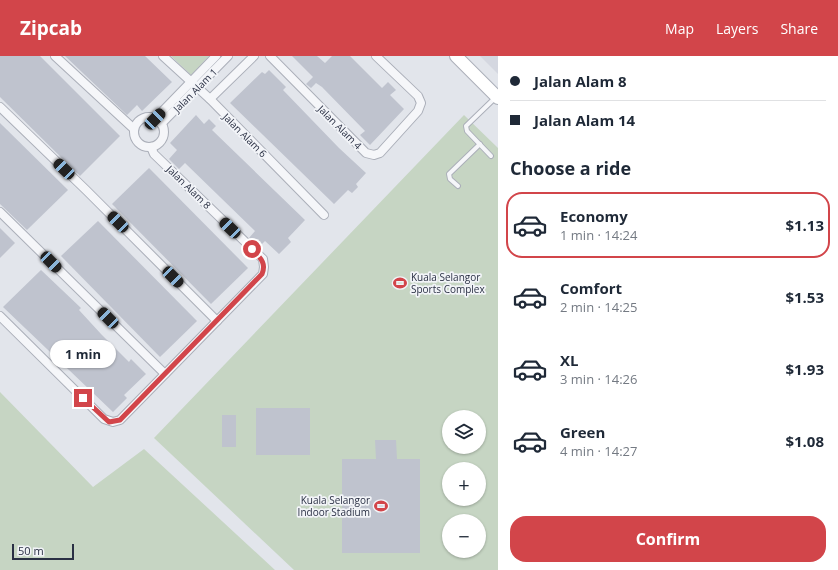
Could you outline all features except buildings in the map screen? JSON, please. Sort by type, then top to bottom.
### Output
[{"type":"street","points":[[55,56],[134,129],[138,142],[146,147],[151,147],[160,142],[163,138],[164,133],[158,121],[142,119],[134,129]]},
{"type":"street","name":"Jalan Alam 6","points":[[163,56],[210,99],[324,215]]},
{"type":"street","name":"Jalan Alam 1","points":[[194,85],[216,56]]},
{"type":"street","name":"Jalan Alam 1","points":[[158,121],[194,85],[228,56]]},
{"type":"street","points":[[210,99],[254,56]]},
{"type":"street","name":"Jalan Alam 4","points":[[270,56],[366,153],[370,155],[380,153],[418,111],[421,103],[418,96],[376,56]]},
{"type":"street","points":[[456,56],[497,97]]},
{"type":"street","points":[[0,107],[86,190],[217,321],[120,420],[113,422],[104,419],[0,316]]},
{"type":"street","name":"Jalan Alam 8","points":[[151,147],[154,154],[262,260],[264,267],[262,274],[217,321]]},
{"type":"street","points":[[0,212],[165,374]]},
{"type":"lane","points":[[491,156],[467,130],[466,126],[497,97]]},
{"type":"lane","points":[[458,186],[450,179],[449,174],[480,144]]},
{"type":"shaded area","points":[[480,56],[498,56],[498,74]]},
{"type":"green space","points":[[171,56],[209,56],[191,75]]},
{"type":"green space","name":"Kuala Selangor Sports Complex","points":[[464,115],[498,148],[498,570],[294,570],[154,438]]},
{"type":"green space","points":[[0,392],[93,487],[144,449],[275,570],[0,570]]},
{"type":"place","name":"Kuala Selangor Sports Complex","points":[[400,283]]},
{"type":"place","name":"Kuala Selangor Indoor Stadium","points":[[381,506]]},
{"type":"route","points":[[83,398],[109,422],[120,420],[262,274],[264,270],[264,263],[252,249]]}]
